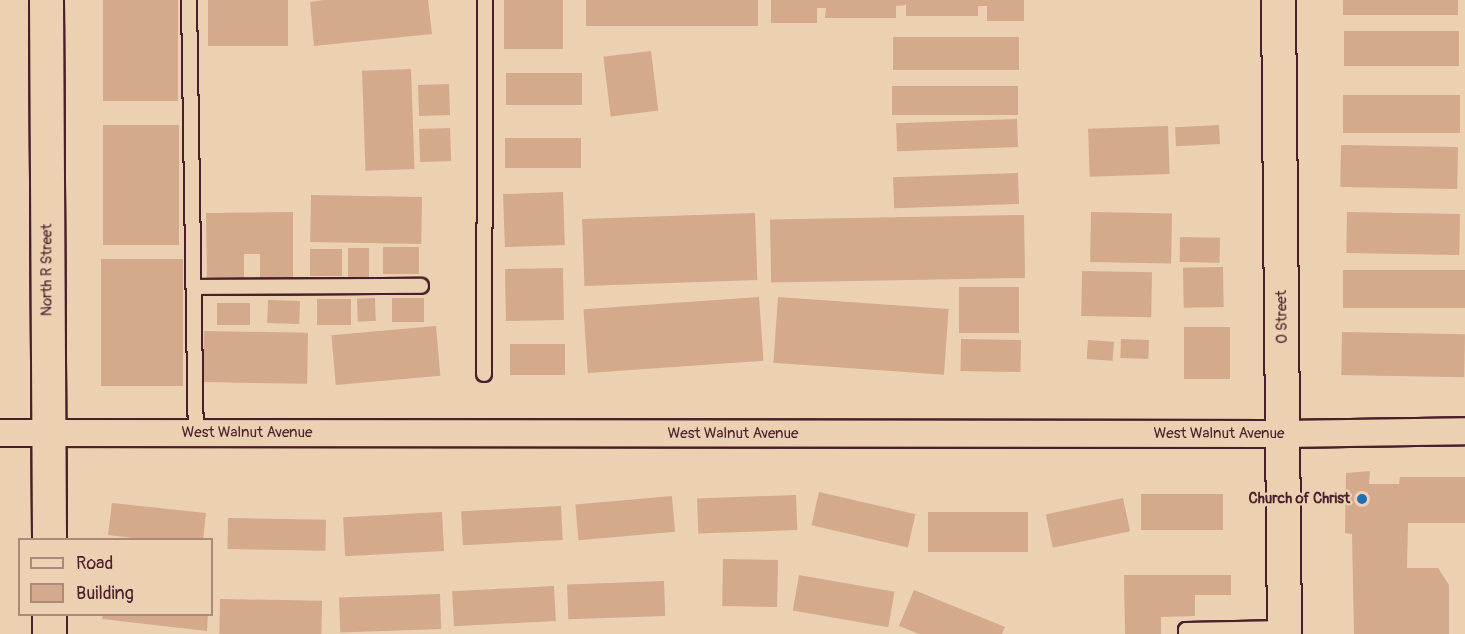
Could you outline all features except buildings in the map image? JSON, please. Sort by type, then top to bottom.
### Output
[{"type":"street","name":"North R Street","points":[[46,0],[49,538]]},
{"type":"street","name":"O Street","points":[[1278,0],[1284,631]]},
{"type":"street","name":"West Walnut Avenue","points":[[0,433],[1283,434],[1465,432]]},
{"type":"street","points":[[49,616],[49,634]]},
{"type":"lane","points":[[189,0],[196,433]]},
{"type":"lane","points":[[484,374],[485,0]]},
{"type":"lane","points":[[194,288],[421,286]]},
{"type":"lane","points":[[1186,634],[1186,630],[1284,631]]},
{"type":"place","name":"Church of Christ","points":[[1362,499]]}]
